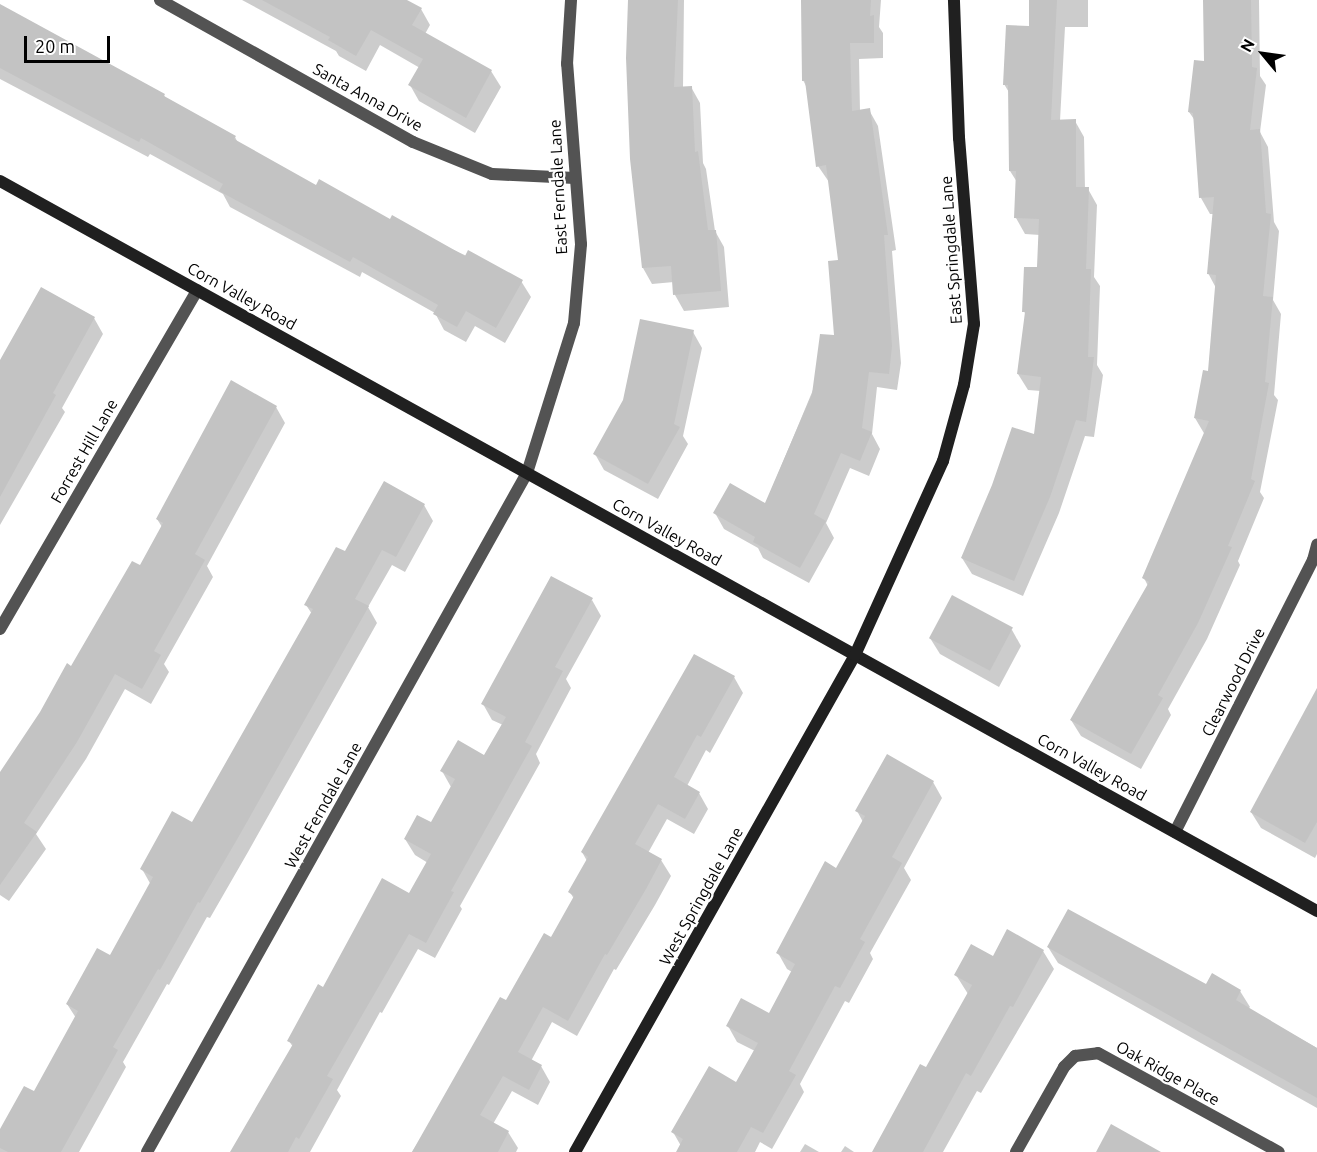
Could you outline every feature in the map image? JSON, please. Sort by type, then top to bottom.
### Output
[{"type":"main road","name":"East Springdale Lane","points":[[855,655],[943,461],[964,385],[974,324],[959,138],[954,0]]},
{"type":"main road","name":"Corn Valley Road","points":[[0,181],[1317,911]]},
{"type":"main road","name":"West Springdale Lane","points":[[575,1152],[855,655]]},
{"type":"street","name":"Santa Anna Drive","points":[[160,0],[413,141],[492,174],[575,178]]},
{"type":"street","name":"East Ferndale Lane","points":[[527,473],[574,322],[581,244],[567,64],[571,0]]},
{"type":"street","name":"Forrest Hill Lane","points":[[0,629],[196,290]]},
{"type":"street","name":"West Ferndale Lane","points":[[147,1152],[527,473]]},
{"type":"street","name":"Clearwood Drive","points":[[1174,832],[1313,560],[1317,545]]},
{"type":"street","name":"Oak Ridge Place","points":[[1016,1152],[1064,1067],[1075,1056],[1098,1053],[1279,1152]]},
{"type":"building","points":[[262,0],[407,0],[422,8],[412,25],[492,70],[466,118],[408,85],[423,59],[371,30],[356,56],[328,40],[330,37]]},
{"type":"building","points":[[628,0],[678,0],[674,87],[692,86],[695,152],[698,151],[708,230],[716,230],[721,291],[673,295],[671,266],[642,268],[630,159],[626,58]]},
{"type":"building","points":[[801,0],[871,0],[870,16],[874,15],[874,43],[850,43],[852,111],[870,108],[888,235],[884,235],[892,346],[889,374],[869,372],[862,428],[872,432],[860,461],[841,453],[814,514],[826,521],[800,568],[753,542],[755,537],[713,513],[730,483],[765,503],[812,394],[820,334],[834,335],[828,261],[838,260],[826,165],[816,167],[805,81],[802,81]]},
{"type":"building","points":[[1029,0],[1057,0],[1051,120],[1076,119],[1076,187],[1089,187],[1086,269],[1091,269],[1088,357],[1094,357],[1086,422],[1076,420],[1050,497],[1014,581],[961,558],[992,485],[1012,427],[1034,434],[1041,377],[1017,374],[1025,312],[1022,312],[1024,267],[1037,267],[1039,219],[1014,218],[1016,171],[1009,171],[1008,85],[1003,85],[1006,25],[1029,26]]},
{"type":"building","points":[[1203,0],[1251,0],[1252,67],[1257,68],[1250,130],[1260,129],[1266,213],[1271,214],[1263,296],[1273,297],[1265,382],[1269,383],[1251,479],[1255,481],[1228,546],[1232,547],[1198,623],[1158,695],[1163,698],[1131,754],[1070,720],[1149,582],[1142,578],[1209,421],[1194,418],[1203,370],[1208,371],[1216,275],[1207,274],[1214,197],[1199,198],[1193,113],[1188,112],[1194,60],[1204,61]]},
{"type":"building","points":[[0,4],[165,94],[164,96],[236,136],[234,139],[316,185],[319,179],[390,219],[392,215],[465,256],[468,250],[523,280],[496,328],[466,311],[457,327],[433,314],[438,305],[353,257],[350,262],[219,191],[223,184],[141,138],[139,142],[0,68]]},
{"type":"building","points":[[41,287],[95,317],[53,393],[56,395],[0,497],[0,360]]},
{"type":"building","points":[[640,319],[694,330],[674,424],[680,427],[648,484],[593,454],[623,400]]},
{"type":"building","points":[[231,380],[277,406],[195,554],[205,560],[154,651],[161,655],[142,689],[115,674],[77,742],[24,823],[37,832],[0,885],[0,772],[40,712],[67,663],[71,666],[132,561],[140,565],[163,523],[156,519]]},
{"type":"building","points":[[384,481],[425,504],[396,557],[382,550],[355,599],[369,606],[239,836],[113,1047],[118,1050],[61,1152],[8,1152],[0,1148],[0,1129],[24,1086],[34,1091],[78,1011],[66,1004],[97,948],[110,955],[153,877],[140,869],[172,811],[192,822],[313,609],[304,605],[336,547],[345,551]]},
{"type":"building","points":[[551,576],[593,598],[555,667],[563,671],[525,742],[532,746],[451,891],[454,892],[426,943],[409,934],[327,1076],[333,1079],[299,1139],[296,1137],[288,1152],[230,1152],[293,1044],[287,1041],[318,984],[323,987],[382,878],[409,893],[431,854],[404,839],[417,815],[431,822],[455,779],[440,771],[458,740],[484,755],[506,717],[481,704]]},
{"type":"building","points":[[952,595],[1013,627],[990,671],[929,638]]},
{"type":"building","points":[[694,654],[735,676],[701,737],[697,735],[674,777],[700,792],[685,819],[658,804],[635,844],[662,859],[646,889],[607,955],[605,954],[568,1021],[543,1007],[518,1052],[542,1065],[529,1090],[503,1076],[480,1115],[509,1131],[498,1152],[412,1152],[500,997],[506,1000],[544,933],[551,937],[574,896],[568,892],[588,857],[581,852]]},
{"type":"building","points":[[1317,688],[1317,822],[1305,843],[1250,812]]},
{"type":"building","points":[[887,754],[934,781],[892,857],[902,863],[860,939],[865,942],[840,988],[835,986],[789,1071],[796,1075],[763,1133],[751,1127],[737,1152],[676,1152],[683,1139],[671,1132],[709,1066],[736,1082],[758,1043],[726,1026],[741,998],[769,1013],[795,964],[776,953],[825,861],[836,868],[865,816],[855,811]]},
{"type":"building","points":[[1068,909],[1206,984],[1212,973],[1241,990],[1236,1000],[1317,1048],[1317,1098],[1047,947]]},
{"type":"building","points":[[1007,929],[1044,950],[1013,1007],[1010,1006],[971,1076],[966,1073],[923,1152],[872,1152],[920,1064],[926,1067],[972,985],[954,975],[971,944],[993,956]]},
{"type":"building","points":[[1111,1124],[1161,1152],[1096,1152]]}]
